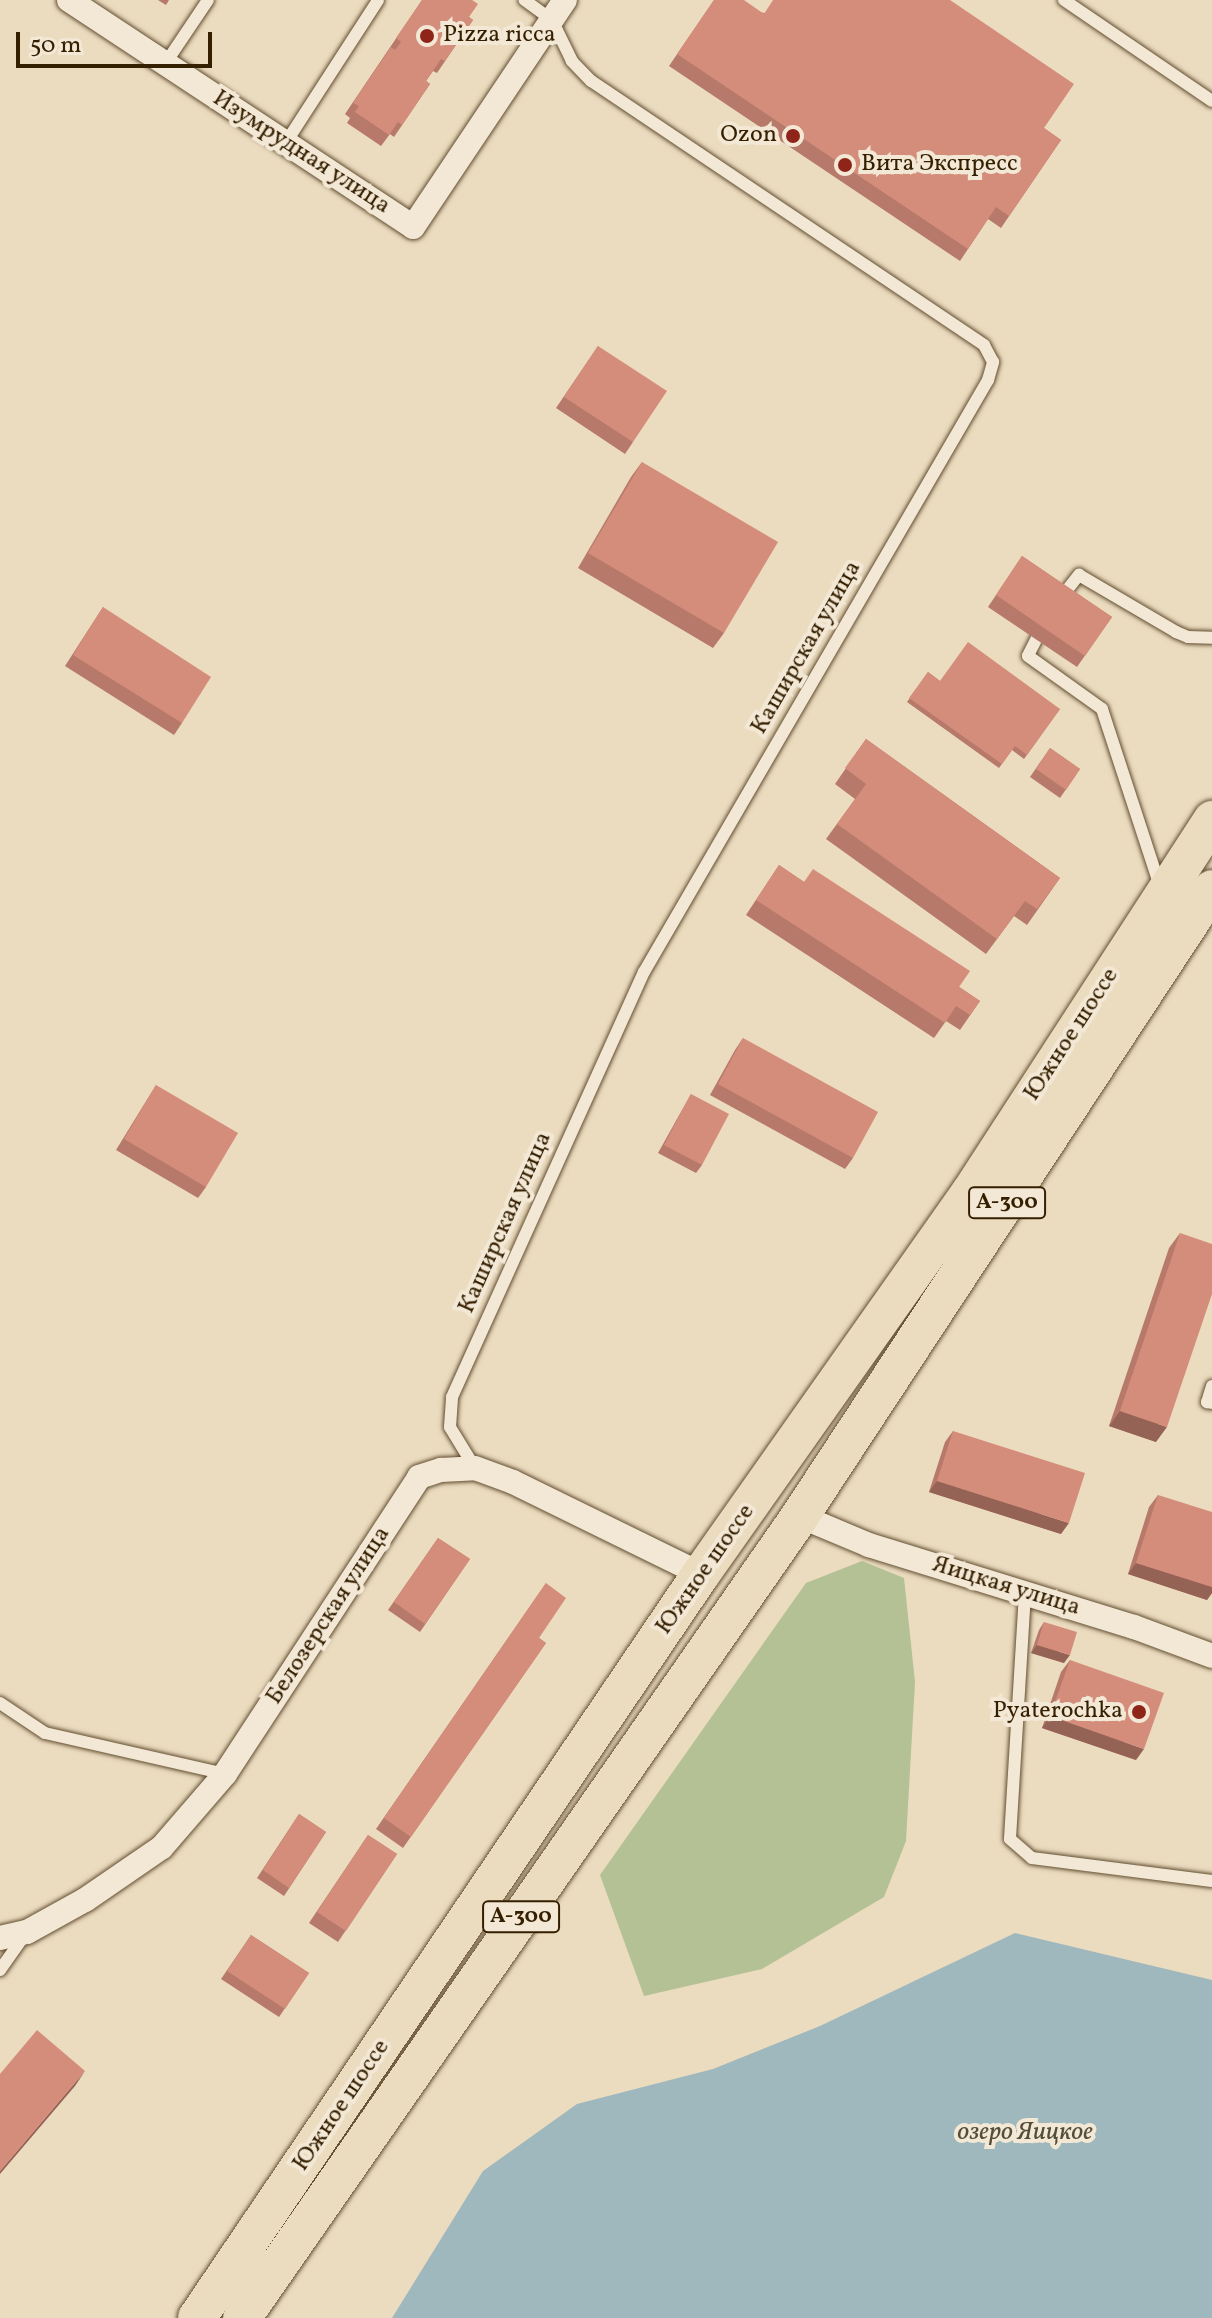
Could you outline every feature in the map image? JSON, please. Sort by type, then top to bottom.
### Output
[{"type":"main road","name":"Южное шоссе","points":[[197,2318],[701,1574],[970,1193],[1212,820]]},
{"type":"main road","name":"Южное шоссе","points":[[242,2318],[800,1516],[1212,889]]},
{"type":"street","name":"Изумрудная улица","points":[[69,0],[413,227],[558,10]]},
{"type":"street","name":"Белозерская улица","points":[[0,1938],[27,1932],[85,1900],[162,1847],[225,1774],[419,1477],[441,1470],[475,1468],[513,1482],[701,1574]]},
{"type":"street","name":"Яицкая улица","points":[[800,1516],[869,1545],[1212,1656]]},
{"type":"lane","points":[[165,64],[208,0]]},
{"type":"lane","points":[[285,144],[378,0]]},
{"type":"lane","points":[[524,0],[558,10]]},
{"type":"lane","points":[[1064,0],[1212,101]]},
{"type":"lane","name":"Каширская улица","points":[[475,1468],[450,1427],[452,1397],[644,972],[988,380],[993,362],[984,345],[591,81],[572,61],[558,10]]},
{"type":"lane","points":[[1162,893],[1102,709],[1032,661],[1028,656],[1029,649],[1072,580],[1079,575],[1176,632],[1188,637],[1212,638]]},
{"type":"lane","points":[[1212,1386],[1207,1402],[1212,1403]]},
{"type":"lane","points":[[1025,1593],[1010,1839],[1032,1858],[1212,1881]]},
{"type":"lane","points":[[0,1703],[45,1733],[225,1774]]},
{"type":"lane","points":[[0,1970],[27,1932]]},
{"type":"green space","points":[[862,1561],[904,1578],[915,1682],[906,1841],[884,1897],[762,1969],[644,1996],[600,1875],[806,1583]]},
{"type":"water","name":"озеро Яицкое","points":[[1015,1933],[1212,1980],[1212,2318],[392,2318],[483,2171],[577,2104],[713,2069],[820,2026]]},
{"type":"building","points":[[422,0],[472,0],[478,4],[469,17],[473,20],[445,61],[441,59],[426,81],[430,84],[402,125],[398,122],[389,135],[355,112],[359,106],[353,103],[391,47],[395,50],[401,42],[396,38]]},
{"type":"building","points":[[714,0],[744,0],[764,14],[773,0],[950,0],[1074,84],[1044,128],[1061,140],[1009,216],[996,207],[968,249],[677,54]]},
{"type":"building","points":[[598,346],[667,391],[633,442],[564,397]]},
{"type":"building","points":[[642,462],[778,542],[724,633],[588,553]]},
{"type":"building","points":[[1022,556],[1112,617],[1085,656],[996,595]]},
{"type":"building","points":[[103,607],[211,677],[182,723],[73,655]]},
{"type":"building","points":[[968,642],[1060,709],[1027,755],[1015,746],[1002,764],[909,698],[928,672],[940,681]]},
{"type":"building","points":[[866,739],[1060,878],[1037,909],[1025,901],[997,939],[837,824],[866,784],[845,768]]},
{"type":"building","points":[[1050,748],[1080,769],[1066,790],[1036,769]]},
{"type":"building","points":[[779,865],[804,882],[813,869],[970,971],[959,987],[980,1001],[970,1015],[956,1006],[945,1023],[756,900]]},
{"type":"building","points":[[743,1038],[878,1112],[853,1158],[718,1084]]},
{"type":"building","points":[[156,1085],[238,1133],[206,1187],[124,1139]]},
{"type":"building","points":[[691,1094],[729,1114],[702,1165],[664,1145]]},
{"type":"building","points":[[1180,1233],[1212,1244],[1212,1294],[1167,1427],[1120,1411]]},
{"type":"building","points":[[953,1431],[1085,1473],[1069,1523],[937,1481]]},
{"type":"building","points":[[1158,1495],[1212,1512],[1212,1587],[1136,1563]]},
{"type":"building","points":[[438,1538],[470,1559],[425,1624],[394,1602]]},
{"type":"building","points":[[546,1583],[566,1598],[539,1638],[546,1643],[411,1837],[384,1818]]},
{"type":"building","points":[[1044,1622],[1077,1632],[1070,1655],[1037,1645]]},
{"type":"building","points":[[1070,1660],[1164,1693],[1144,1749],[1050,1716]]},
{"type":"building","points":[[299,1814],[326,1832],[289,1888],[263,1870]]},
{"type":"building","points":[[368,1835],[397,1854],[346,1931],[317,1912]]},
{"type":"building","points":[[251,1935],[309,1973],[285,2009],[227,1971]]},
{"type":"building","points":[[37,2030],[85,2071],[0,2171],[0,2074]]},
{"type":"place","name":"Pizza ricca","points":[[427,36]]},
{"type":"place","name":"Ozon","points":[[793,136]]},
{"type":"place","name":"Вита Экспресс","points":[[845,165]]},
{"type":"place","name":"Pyaterochka","points":[[1139,1712]]}]
